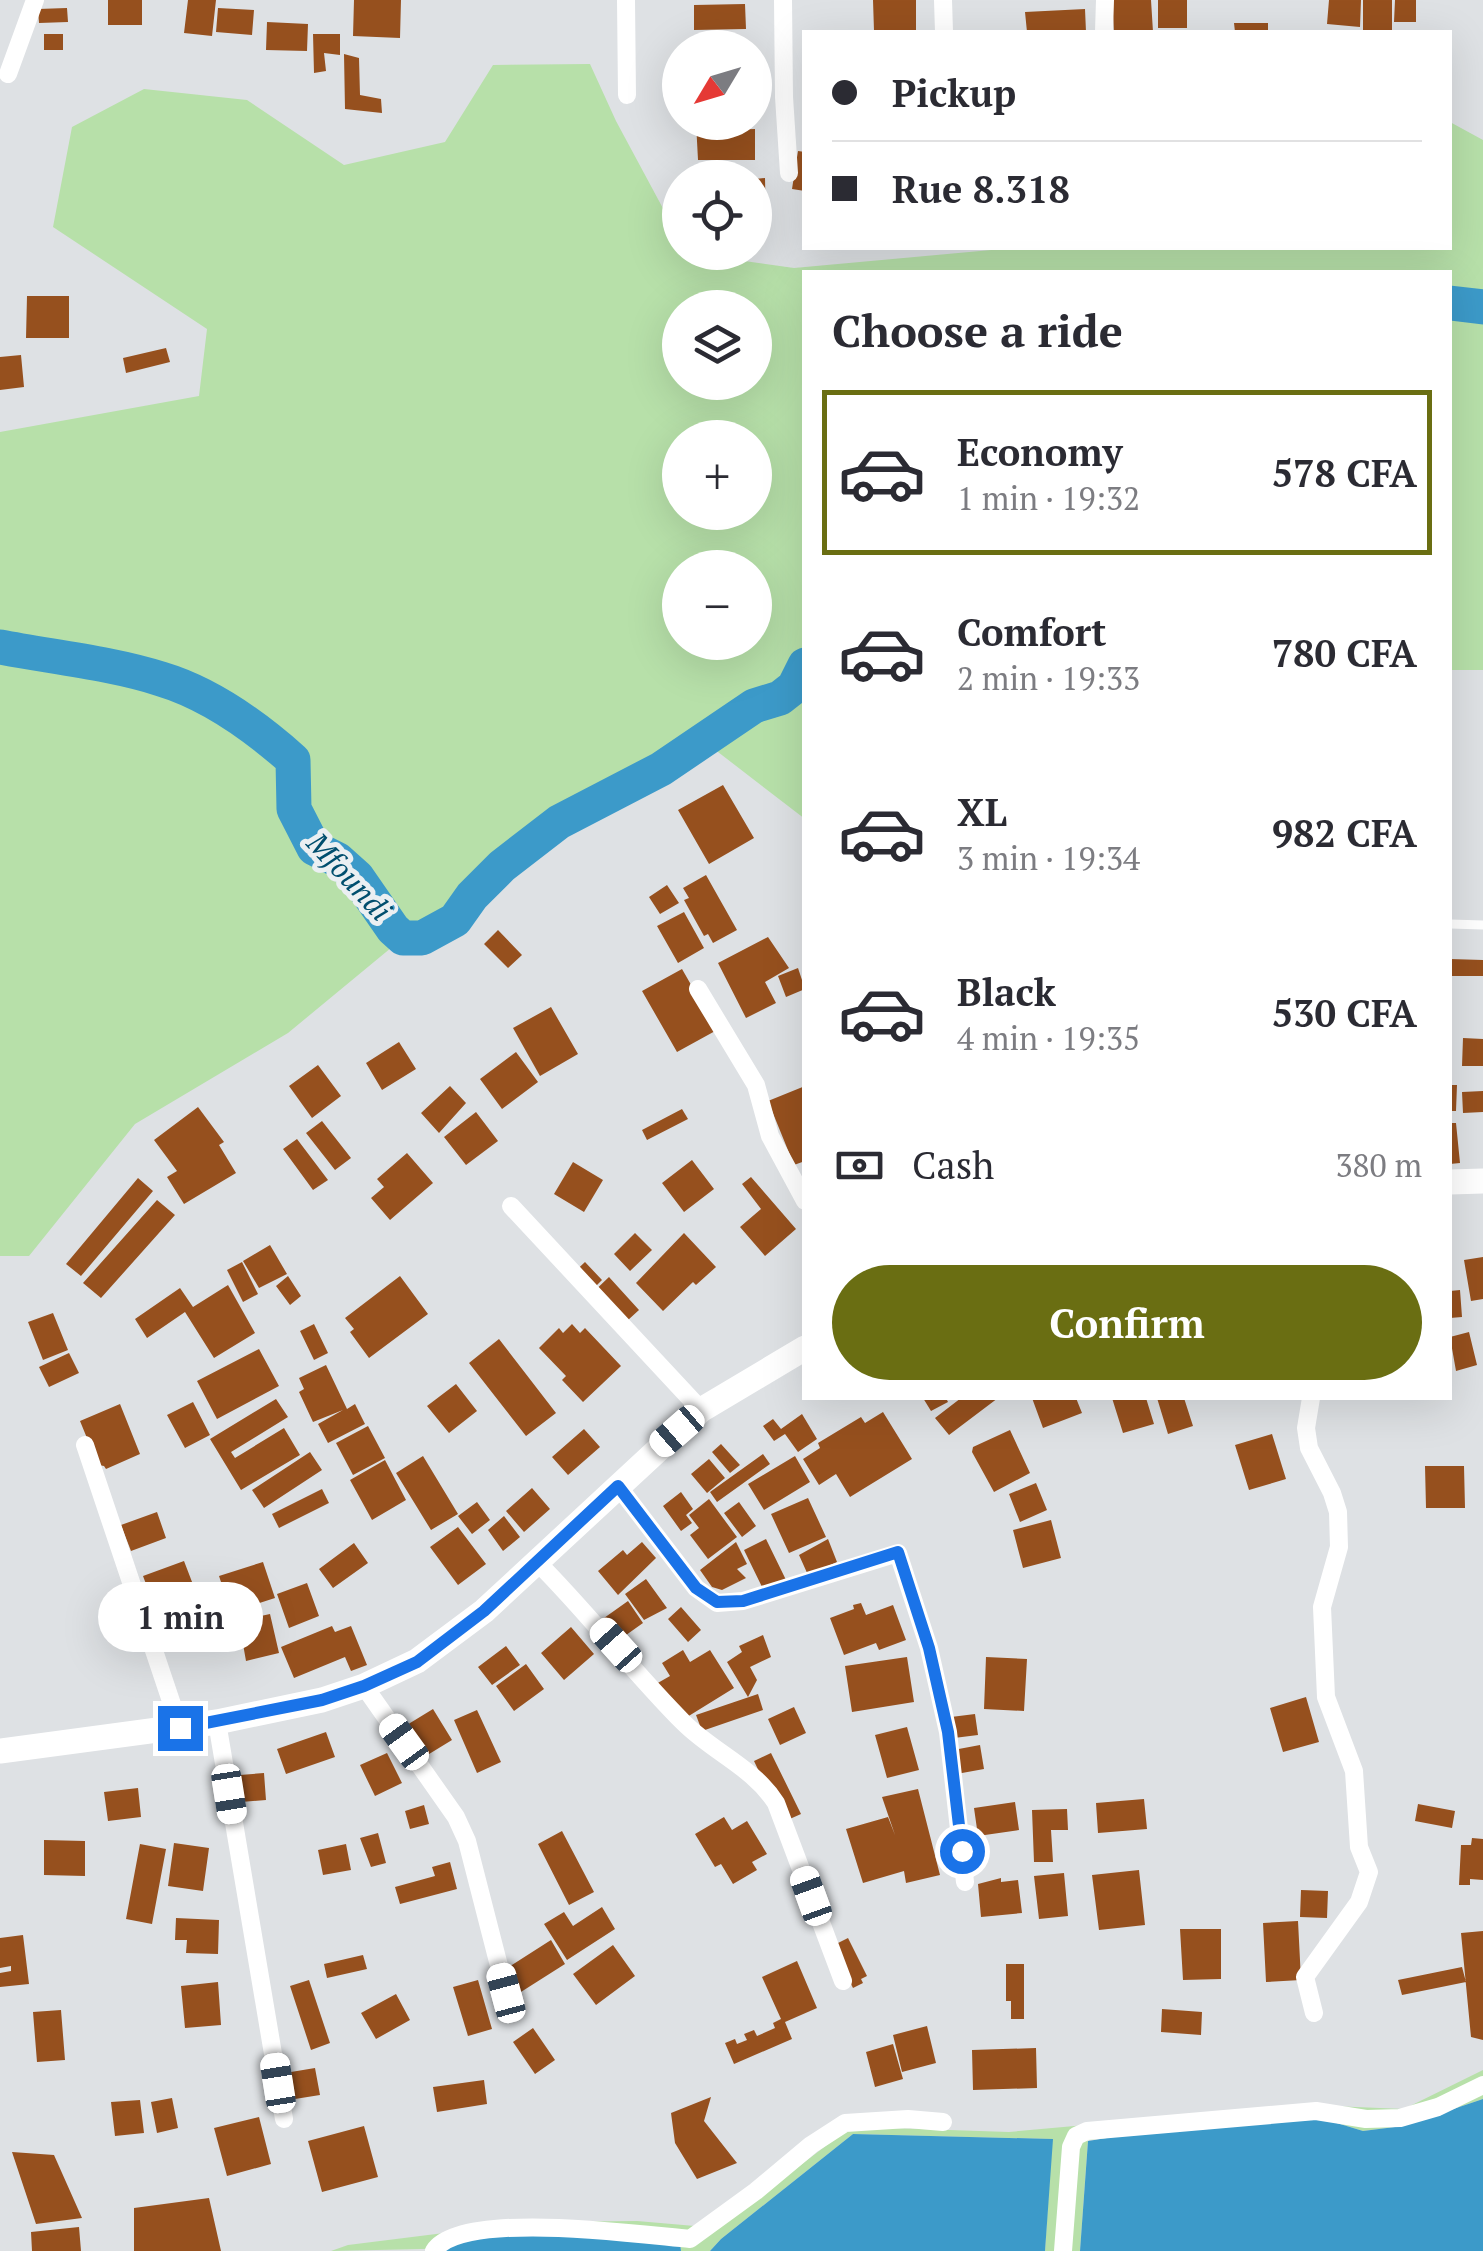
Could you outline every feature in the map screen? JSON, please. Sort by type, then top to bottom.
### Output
[{"type":"main road","points":[[1452,1182],[1483,1181]]},
{"type":"main road","points":[[0,1751],[180,1728],[322,1700],[417,1662],[538,1563],[702,1410],[802,1350]]},
{"type":"street","points":[[8,74],[36,0]]},
{"type":"street","points":[[626,0],[627,95]]},
{"type":"street","points":[[783,0],[788,173]]},
{"type":"street","points":[[943,0],[944,30]]},
{"type":"street","points":[[1104,30],[1105,0]]},
{"type":"street","points":[[698,989],[756,1085],[770,1136],[802,1195]]},
{"type":"street","points":[[511,1206],[702,1410]]},
{"type":"street","points":[[1311,1400],[1306,1428],[1309,1448],[1338,1512],[1338,1548],[1322,1607],[1326,1696],[1354,1771],[1359,1847],[1369,1872],[1359,1902],[1305,1977],[1314,2013]]},
{"type":"street","points":[[85,1445],[180,1728]]},
{"type":"street","points":[[618,1486],[696,1588],[717,1602],[743,1601],[898,1552],[929,1648],[948,1732],[965,1882]]},
{"type":"street","points":[[538,1563],[682,1722],[766,1788],[776,1804],[843,1980]]},
{"type":"street","points":[[364,1686],[456,1817],[466,1841],[506,1993]]},
{"type":"street","points":[[217,1722],[284,2119]]},
{"type":"street","points":[[1064,2251],[1071,2147],[1076,2136],[1087,2130],[1316,2111],[1366,2119],[1400,2118],[1438,2108],[1483,2085]]},
{"type":"street","points":[[434,2251],[442,2241],[460,2235],[530,2225],[691,2245],[811,2145],[845,2123],[908,2119],[944,2122]]},
{"type":"lane","points":[[1452,924],[1483,925]]},
{"type":"green space","points":[[590,64],[662,207],[662,270],[772,270],[772,265],[794,268],[991,250],[1452,250],[1452,123],[1483,140],[1483,670],[1452,670],[1452,270],[802,270],[802,817],[705,742],[599,800],[523,849],[446,924],[419,936],[403,938],[288,1033],[135,1124],[29,1256],[0,1256],[0,432],[199,396],[207,329],[53,227],[72,127],[144,89],[247,100],[344,165],[445,142],[493,65]]},
{"type":"green space","points":[[1483,2070],[1483,2099],[1403,2126],[1363,2131],[1317,2117],[1088,2140],[1080,2251],[1045,2251],[1052,2139],[853,2134],[710,2251],[681,2251],[680,2243],[331,2251],[348,2245],[533,2222],[637,2221],[718,2228],[844,2132],[859,2127],[1009,2132],[1307,2105],[1404,2109]]},
{"type":"water","points":[[1483,2099],[1483,2251],[1080,2251],[1088,2141],[1182,2126],[1317,2117],[1363,2131],[1403,2126]]},
{"type":"water","points":[[853,2134],[1053,2139],[1045,2251],[710,2251]]},
{"type":"water","points":[[527,2229],[680,2243],[681,2251],[438,2251],[446,2242]]},
{"type":"building","points":[[108,0],[142,0],[142,25],[108,25]]},
{"type":"building","points":[[188,0],[216,0],[212,36],[184,33]]},
{"type":"building","points":[[354,0],[401,0],[400,38],[353,36]]},
{"type":"building","points":[[873,0],[916,0],[916,30],[874,30]]},
{"type":"building","points":[[1112,0],[1151,0],[1153,30],[1114,30]]},
{"type":"building","points":[[1158,0],[1187,0],[1187,28],[1158,28]]},
{"type":"building","points":[[1329,0],[1361,0],[1360,27],[1327,24]]},
{"type":"building","points":[[1363,0],[1392,0],[1392,30],[1363,30]]},
{"type":"building","points":[[1395,0],[1416,0],[1416,22],[1394,22]]},
{"type":"building","points":[[745,4],[746,29],[694,30],[694,5]]},
{"type":"building","points":[[67,8],[68,22],[39,23],[38,9]]},
{"type":"building","points":[[218,8],[254,10],[252,35],[216,32]]},
{"type":"building","points":[[1085,9],[1086,30],[1027,30],[1025,12]]},
{"type":"building","points":[[267,22],[308,24],[307,51],[266,50]]},
{"type":"building","points":[[1234,23],[1268,23],[1268,30],[1235,30]]},
{"type":"building","points":[[44,34],[63,34],[63,50],[44,50]]},
{"type":"building","points":[[313,34],[340,34],[340,55],[324,53],[326,71],[314,73]]},
{"type":"building","points":[[344,54],[359,58],[360,95],[381,99],[382,113],[345,109]]},
{"type":"building","points":[[697,140],[755,140],[755,160],[698,160]]},
{"type":"building","points":[[798,151],[802,152],[802,191],[792,189]]},
{"type":"building","points":[[27,296],[69,296],[69,338],[26,338]]},
{"type":"building","points":[[166,348],[170,362],[126,373],[123,358]]},
{"type":"building","points":[[21,355],[24,387],[0,390],[0,357]]},
{"type":"building","points":[[723,785],[754,838],[709,864],[678,810]]},
{"type":"building","points":[[706,875],[737,930],[713,943],[708,934],[704,936],[684,900],[689,898],[683,888]]},
{"type":"building","points":[[667,885],[679,903],[660,914],[649,897]]},
{"type":"building","points":[[684,912],[704,948],[678,963],[657,926]]},
{"type":"building","points":[[498,930],[522,955],[508,968],[484,944]]},
{"type":"building","points":[[768,937],[789,968],[765,982],[776,1003],[746,1018],[718,963]]},
{"type":"building","points":[[1452,959],[1483,960],[1483,976],[1452,976]]},
{"type":"building","points":[[798,968],[802,990],[786,997],[778,976]]},
{"type":"building","points":[[682,969],[717,1030],[677,1052],[642,991]]},
{"type":"building","points":[[551,1007],[578,1054],[540,1076],[513,1028]]},
{"type":"building","points":[[1463,1038],[1483,1039],[1483,1066],[1462,1066]]},
{"type":"building","points":[[399,1042],[416,1069],[382,1090],[366,1063]]},
{"type":"building","points":[[516,1052],[538,1082],[502,1109],[480,1079]]},
{"type":"building","points":[[318,1065],[341,1096],[312,1118],[289,1086]]},
{"type":"building","points":[[1452,1085],[1457,1085],[1456,1111],[1452,1111]]},
{"type":"building","points":[[450,1086],[466,1103],[439,1133],[421,1113]]},
{"type":"building","points":[[802,1087],[802,1162],[794,1165],[768,1101]]},
{"type":"building","points":[[1483,1091],[1483,1112],[1463,1113],[1462,1092]]},
{"type":"building","points":[[198,1107],[224,1142],[219,1145],[236,1173],[184,1204],[167,1177],[177,1171],[154,1140]]},
{"type":"building","points":[[682,1109],[688,1119],[647,1140],[642,1130]]},
{"type":"building","points":[[476,1112],[498,1141],[466,1165],[444,1137]]},
{"type":"building","points":[[322,1121],[351,1158],[335,1170],[306,1133]]},
{"type":"building","points":[[1452,1123],[1456,1123],[1460,1163],[1452,1164]]},
{"type":"building","points":[[297,1139],[328,1180],[313,1190],[283,1149]]},
{"type":"building","points":[[407,1153],[433,1183],[390,1220],[371,1198],[384,1187],[377,1179]]},
{"type":"building","points":[[692,1160],[714,1189],[684,1212],[662,1183]]},
{"type":"building","points":[[573,1162],[603,1180],[584,1212],[554,1194]]},
{"type":"building","points":[[751,1177],[796,1229],[765,1256],[740,1227],[761,1209],[742,1184]]},
{"type":"building","points":[[138,1178],[153,1191],[81,1276],[66,1264]]},
{"type":"building","points":[[157,1200],[175,1215],[101,1298],[83,1283]]},
{"type":"building","points":[[635,1233],[652,1250],[630,1271],[614,1254]]},
{"type":"building","points":[[684,1233],[716,1267],[696,1285],[693,1282],[663,1311],[636,1283]]},
{"type":"building","points":[[270,1245],[287,1274],[259,1288],[243,1261]]},
{"type":"building","points":[[1483,1257],[1483,1299],[1471,1301],[1464,1260]]},
{"type":"building","points":[[242,1262],[258,1294],[243,1302],[227,1270]]},
{"type":"building","points":[[585,1262],[602,1280],[585,1297],[568,1278]]},
{"type":"building","points":[[288,1276],[301,1296],[290,1305],[276,1286]]},
{"type":"building","points":[[400,1276],[428,1314],[369,1358],[345,1318]]},
{"type":"building","points":[[609,1277],[639,1310],[616,1331],[587,1298]]},
{"type":"building","points":[[228,1285],[255,1333],[214,1358],[185,1312],[147,1338],[135,1319],[180,1288],[193,1307]]},
{"type":"building","points":[[1460,1290],[1462,1317],[1452,1318],[1452,1291]]},
{"type":"building","points":[[53,1313],[68,1350],[43,1360],[28,1322]]},
{"type":"building","points":[[314,1324],[328,1353],[314,1360],[300,1331]]},
{"type":"building","points":[[572,1324],[580,1333],[585,1328],[621,1366],[583,1402],[562,1380],[566,1376],[539,1348],[559,1328],[563,1333]]},
{"type":"building","points":[[1469,1332],[1477,1365],[1456,1371],[1452,1336]]},
{"type":"building","points":[[499,1339],[556,1413],[526,1436],[469,1363]]},
{"type":"building","points":[[259,1349],[279,1386],[217,1419],[197,1381]]},
{"type":"building","points":[[69,1353],[79,1373],[49,1387],[39,1367]]},
{"type":"building","points":[[326,1365],[347,1409],[355,1404],[365,1424],[328,1443],[318,1424],[343,1410],[313,1422],[299,1392],[304,1389],[299,1378]]},
{"type":"building","points":[[456,1384],[477,1411],[449,1433],[427,1406]]},
{"type":"building","points":[[276,1399],[288,1417],[231,1452],[235,1458],[284,1428],[300,1455],[241,1490],[210,1439]]},
{"type":"building","points":[[924,1400],[947,1400],[948,1402],[931,1411]]},
{"type":"building","points":[[958,1400],[995,1400],[949,1435],[935,1418]]},
{"type":"building","points":[[1033,1400],[1077,1400],[1082,1413],[1043,1428]]},
{"type":"building","points":[[1113,1400],[1147,1400],[1154,1424],[1123,1433]]},
{"type":"building","points":[[1158,1400],[1185,1400],[1193,1426],[1168,1434]]},
{"type":"building","points":[[193,1402],[210,1435],[185,1448],[167,1415]]},
{"type":"building","points":[[120,1404],[140,1454],[106,1469],[98,1465],[80,1421]]},
{"type":"building","points":[[883,1412],[912,1459],[850,1497],[836,1474],[819,1485],[803,1459],[820,1448],[818,1443],[861,1417],[865,1423]]},
{"type":"building","points":[[802,1414],[817,1439],[798,1452],[785,1434],[774,1441],[763,1426],[773,1419],[781,1429]]},
{"type":"building","points":[[368,1426],[385,1458],[353,1475],[336,1443]]},
{"type":"building","points":[[584,1429],[600,1447],[568,1475],[552,1457]]},
{"type":"building","points":[[1010,1430],[1030,1473],[994,1492],[972,1452],[973,1447]]},
{"type":"building","points":[[1272,1434],[1286,1479],[1249,1490],[1235,1445]]},
{"type":"building","points":[[721,1444],[740,1465],[730,1473],[712,1452]]},
{"type":"building","points":[[310,1452],[322,1470],[264,1508],[252,1490]]},
{"type":"building","points":[[763,1454],[770,1464],[717,1502],[710,1492]]},
{"type":"building","points":[[423,1456],[458,1514],[431,1530],[396,1473]]},
{"type":"building","points":[[795,1456],[810,1482],[764,1510],[748,1484]]},
{"type":"building","points":[[709,1459],[725,1478],[707,1493],[691,1474]]},
{"type":"building","points":[[385,1460],[406,1500],[372,1520],[350,1480]]},
{"type":"building","points":[[1425,1466],[1464,1466],[1465,1508],[1426,1508]]},
{"type":"building","points":[[1036,1483],[1047,1510],[1020,1522],[1009,1494]]},
{"type":"building","points":[[532,1488],[550,1509],[524,1532],[506,1511]]},
{"type":"building","points":[[322,1489],[329,1503],[279,1528],[272,1514]]},
{"type":"building","points":[[681,1492],[693,1509],[686,1515],[692,1523],[681,1531],[663,1506]]},
{"type":"building","points":[[808,1498],[826,1537],[789,1553],[771,1514]]},
{"type":"building","points":[[709,1499],[737,1537],[708,1559],[690,1535],[699,1528],[689,1515]]},
{"type":"building","points":[[477,1502],[490,1520],[472,1534],[458,1516]]},
{"type":"building","points":[[739,1502],[756,1526],[742,1537],[724,1513]]},
{"type":"building","points":[[157,1512],[166,1538],[131,1551],[121,1525]]},
{"type":"building","points":[[504,1516],[520,1537],[503,1551],[488,1530]]},
{"type":"building","points":[[1051,1520],[1061,1558],[1023,1568],[1013,1530]]},
{"type":"building","points":[[458,1527],[486,1564],[458,1585],[430,1547]]},
{"type":"building","points":[[766,1539],[787,1582],[765,1593],[744,1550]]},
{"type":"building","points":[[828,1539],[837,1562],[808,1575],[799,1555]]},
{"type":"building","points":[[642,1542],[656,1558],[618,1595],[598,1571],[623,1550],[627,1555]]},
{"type":"building","points":[[736,1542],[747,1564],[737,1569],[746,1578],[722,1590],[712,1587],[700,1570]]},
{"type":"building","points":[[354,1543],[368,1563],[333,1588],[319,1569]]},
{"type":"building","points":[[184,1561],[202,1608],[161,1624],[143,1576]]},
{"type":"building","points":[[263,1562],[275,1598],[231,1612],[219,1576]]},
{"type":"building","points":[[646,1579],[667,1608],[644,1620],[625,1594]]},
{"type":"building","points":[[307,1583],[319,1616],[289,1628],[277,1594]]},
{"type":"building","points":[[628,1601],[643,1623],[612,1645],[597,1623]]},
{"type":"building","points":[[861,1603],[866,1615],[893,1605],[906,1640],[879,1650],[876,1643],[844,1655],[830,1618]]},
{"type":"building","points":[[681,1607],[701,1630],[688,1642],[668,1619]]},
{"type":"building","points":[[270,1614],[279,1653],[246,1661],[243,1644],[248,1643],[243,1620]]},
{"type":"building","points":[[332,1626],[335,1632],[351,1626],[367,1665],[351,1671],[345,1657],[294,1678],[281,1647]]},
{"type":"building","points":[[571,1627],[594,1654],[564,1680],[541,1653]]},
{"type":"building","points":[[763,1635],[771,1657],[750,1667],[757,1680],[748,1697],[727,1662],[742,1652],[739,1646]]},
{"type":"building","points":[[506,1646],[520,1665],[492,1685],[478,1667]]},
{"type":"building","points":[[683,1650],[690,1662],[710,1650],[734,1688],[679,1722],[656,1684],[670,1676],[662,1663]]},
{"type":"building","points":[[907,1657],[914,1702],[852,1712],[845,1666]]},
{"type":"building","points":[[986,1657],[1027,1659],[1024,1711],[984,1709]]},
{"type":"building","points":[[526,1664],[544,1689],[514,1711],[496,1686]]},
{"type":"building","points":[[758,1694],[763,1710],[702,1731],[696,1715]]},
{"type":"building","points":[[1306,1697],[1319,1742],[1283,1752],[1270,1708]]},
{"type":"building","points":[[794,1707],[806,1733],[780,1745],[768,1719]]},
{"type":"building","points":[[433,1709],[452,1740],[416,1762],[397,1731]]},
{"type":"building","points":[[477,1710],[501,1762],[477,1773],[454,1720]]},
{"type":"building","points":[[975,1714],[978,1735],[946,1739],[943,1718]]},
{"type":"building","points":[[907,1727],[919,1770],[887,1778],[875,1735]]},
{"type":"building","points":[[326,1732],[335,1757],[286,1774],[277,1749]]},
{"type":"building","points":[[980,1745],[984,1769],[951,1775],[948,1751]]},
{"type":"building","points":[[387,1753],[402,1783],[375,1796],[360,1765]]},
{"type":"building","points":[[771,1753],[801,1814],[783,1822],[754,1761]]},
{"type":"building","points":[[264,1773],[266,1800],[229,1803],[227,1776]]},
{"type":"building","points":[[138,1788],[141,1817],[108,1821],[104,1792]]},
{"type":"building","points":[[918,1789],[940,1875],[906,1883],[904,1871],[863,1883],[846,1829],[888,1817],[895,1835],[882,1797]]},
{"type":"building","points":[[1144,1799],[1147,1829],[1098,1833],[1096,1803]]},
{"type":"building","points":[[1015,1802],[1019,1830],[978,1836],[974,1808]]},
{"type":"building","points":[[1418,1804],[1455,1811],[1452,1828],[1415,1821]]},
{"type":"building","points":[[424,1805],[429,1824],[410,1829],[405,1811]]},
{"type":"building","points":[[1067,1809],[1068,1830],[1051,1830],[1053,1862],[1034,1862],[1032,1810]]},
{"type":"building","points":[[724,1817],[732,1830],[747,1821],[767,1854],[752,1862],[757,1870],[733,1884],[721,1864],[715,1867],[695,1834]]},
{"type":"building","points":[[562,1831],[594,1892],[569,1905],[538,1844]]},
{"type":"building","points":[[378,1833],[386,1863],[371,1867],[360,1838]]},
{"type":"building","points":[[1472,1838],[1483,1839],[1483,1880],[1470,1879],[1470,1885],[1459,1885],[1461,1845],[1471,1845]]},
{"type":"building","points":[[44,1840],[85,1841],[85,1876],[44,1875]]},
{"type":"building","points":[[174,1843],[209,1848],[203,1891],[168,1886]]},
{"type":"building","points":[[140,1844],[166,1849],[152,1924],[126,1919]]},
{"type":"building","points":[[346,1844],[351,1870],[323,1875],[318,1850]]},
{"type":"building","points":[[450,1862],[457,1889],[400,1904],[395,1887],[435,1876],[432,1867]]},
{"type":"building","points":[[1139,1870],[1145,1925],[1099,1930],[1092,1875]]},
{"type":"building","points":[[1064,1873],[1068,1916],[1039,1919],[1034,1876]]},
{"type":"building","points":[[1001,1878],[1001,1882],[1018,1880],[1022,1913],[981,1917],[978,1884]]},
{"type":"building","points":[[1301,1890],[1328,1891],[1327,1918],[1300,1917]]},
{"type":"building","points":[[602,1907],[615,1929],[567,1960],[544,1924],[564,1912],[573,1926]]},
{"type":"building","points":[[176,1918],[219,1920],[218,1954],[186,1953],[187,1940],[175,1940]]},
{"type":"building","points":[[1298,1921],[1301,1980],[1266,1982],[1263,1923]]},
{"type":"building","points":[[1180,1929],[1221,1929],[1221,1979],[1183,1980]]},
{"type":"building","points":[[1483,1931],[1483,2040],[1471,2037],[1461,1933]]},
{"type":"building","points":[[23,1935],[29,1984],[0,1987],[0,1973],[11,1971],[11,1966],[0,1968],[0,1938]]},
{"type":"building","points":[[848,1938],[867,1976],[853,1988],[832,1946]]},
{"type":"building","points":[[551,1940],[565,1964],[513,1997],[498,1974]]},
{"type":"building","points":[[613,1945],[635,1976],[596,2005],[573,1974]]},
{"type":"building","points":[[363,1955],[367,1969],[327,1978],[324,1964]]},
{"type":"building","points":[[797,1961],[817,2008],[785,2022],[792,2039],[734,2064],[725,2043],[747,2040],[744,2034],[754,2030],[757,2036],[775,2028],[773,2023],[781,2019],[762,1977]]},
{"type":"building","points":[[1006,1964],[1024,1964],[1024,2019],[1011,2019],[1011,2001],[1006,2001]]},
{"type":"building","points":[[1462,1967],[1466,1982],[1402,1995],[1398,1980]]},
{"type":"building","points":[[309,1980],[330,2043],[311,2050],[290,1986]]},
{"type":"building","points":[[478,1980],[492,2029],[468,2036],[453,1987]]},
{"type":"building","points":[[218,1982],[221,2025],[185,2028],[181,1986]]},
{"type":"building","points":[[396,1994],[410,2020],[376,2039],[361,2013]]},
{"type":"building","points":[[1162,2009],[1202,2012],[1201,2035],[1161,2032]]},
{"type":"building","points":[[61,2010],[65,2060],[37,2062],[33,2012]]},
{"type":"building","points":[[927,2026],[936,2063],[902,2072],[893,2035]]},
{"type":"building","points":[[533,2028],[555,2060],[535,2074],[513,2042]]},
{"type":"building","points":[[893,2044],[903,2079],[875,2087],[866,2052]]},
{"type":"building","points":[[1036,2048],[1037,2088],[973,2090],[972,2050]]},
{"type":"building","points":[[315,2068],[320,2095],[295,2099],[291,2072]]},
{"type":"building","points":[[484,2080],[487,2104],[437,2112],[433,2087]]},
{"type":"building","points":[[711,2097],[704,2121],[737,2163],[697,2179],[675,2143],[671,2113]]},
{"type":"building","points":[[172,2098],[178,2128],[157,2133],[151,2102]]},
{"type":"building","points":[[140,2100],[144,2133],[115,2136],[111,2102]]},
{"type":"building","points":[[259,2117],[271,2164],[227,2176],[214,2128]]},
{"type":"building","points":[[364,2126],[378,2177],[322,2192],[308,2141]]},
{"type":"building","points":[[12,2152],[54,2155],[82,2218],[36,2224]]},
{"type":"building","points":[[209,2198],[221,2251],[134,2251],[134,2208]]},
{"type":"building","points":[[79,2227],[81,2251],[32,2251],[31,2232]]},
{"type":"waterway","name":"Mfoundi","points":[[1452,303],[1483,307]]},
{"type":"waterway","name":"Mfoundi","points":[[0,647],[142,673],[196,693],[247,724],[293,760],[294,809],[314,848],[338,860],[357,877],[403,938],[422,938],[455,920],[502,866],[559,822],[661,769],[754,706],[780,698],[794,687],[802,671]]},
{"type":"route","points":[[180,1728],[322,1700],[417,1662],[484,1611],[618,1486],[696,1588],[717,1602],[743,1601],[898,1552],[929,1648],[948,1732],[962,1851]]}]
